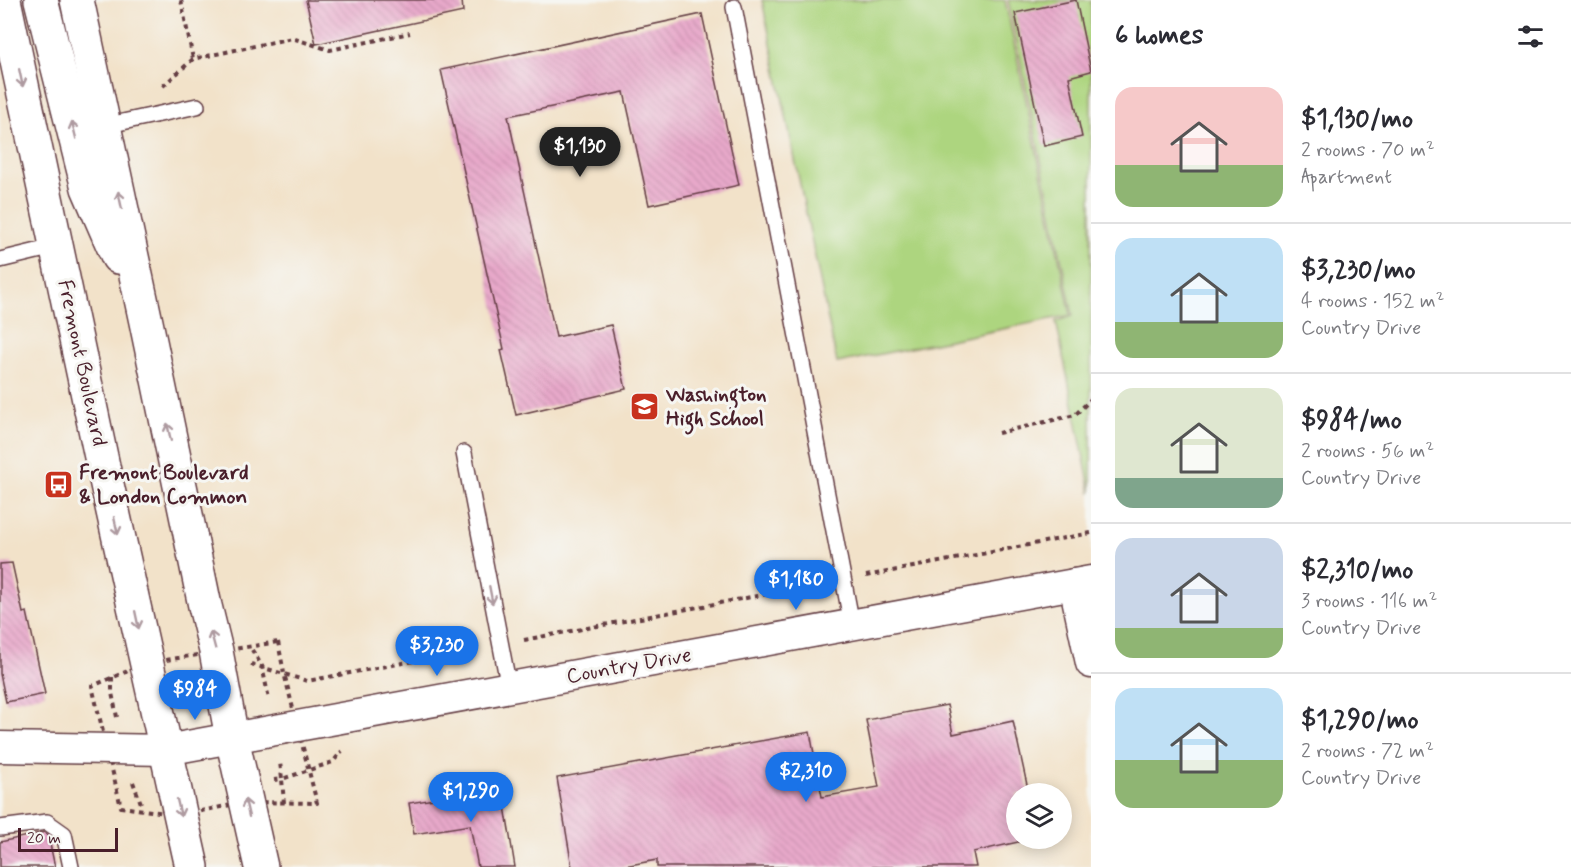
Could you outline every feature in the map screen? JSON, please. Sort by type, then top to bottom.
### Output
[{"type":"main road","name":"Fremont Boulevard","points":[[4,0],[104,471],[192,867]]},
{"type":"main road","points":[[41,0],[88,188],[146,322]]},
{"type":"main road","points":[[76,0],[261,867]]},
{"type":"street","name":"Country Drive","points":[[0,747],[166,750],[1083,582]]},
{"type":"street","points":[[1083,582],[1091,663]]},
{"type":"lane","points":[[734,7],[852,625]]},
{"type":"lane","points":[[104,126],[197,106]]},
{"type":"lane","points":[[0,260],[58,246]]},
{"type":"lane","points":[[464,453],[509,688]]},
{"type":"lane","points":[[0,828],[47,822],[64,834],[71,867]]},
{"type":"path","points":[[181,0],[193,59]]},
{"type":"path","points":[[153,88],[163,86],[193,59],[292,38],[330,50],[410,33]]},
{"type":"path","points":[[998,433],[1076,415],[1091,399]]},
{"type":"path","points":[[262,666],[307,681],[1091,533]]},
{"type":"path","points":[[112,670],[112,693]]},
{"type":"path","points":[[284,811],[282,779],[333,762]]},
{"type":"path","points":[[284,801],[317,803]]},
{"type":"green space","points":[[762,0],[1005,0],[1071,315],[837,363]]},
{"type":"green space","points":[[1008,0],[1091,0],[1091,493],[1056,321],[1073,316]]},
{"type":"building","points":[[306,0],[462,0],[463,12],[316,44]]},
{"type":"building","points":[[1076,0],[1091,71],[1069,77],[1082,137],[1044,146],[1015,13]]},
{"type":"building","points":[[702,14],[739,185],[649,205],[624,92],[508,116],[556,337],[611,325],[626,389],[516,415],[501,350],[504,349],[441,70]]},
{"type":"building","points":[[12,563],[23,613],[27,612],[45,694],[6,702],[0,674],[0,564]]},
{"type":"building","points":[[947,705],[953,734],[1013,721],[1027,783],[1006,783],[1006,845],[973,852],[976,867],[657,867],[657,860],[619,867],[572,867],[557,778],[810,732],[822,797],[879,787],[866,720]]},
{"type":"building","points":[[502,788],[515,867],[478,867],[470,825],[414,834],[409,803]]},
{"type":"building","points":[[45,832],[48,835],[55,867],[0,867],[0,842]]},
{"type":"place","name":"Washington High School","points":[[645,407]]},
{"type":"place","name":"Fremont Boulevard & London Common","points":[[58,485]]}]
